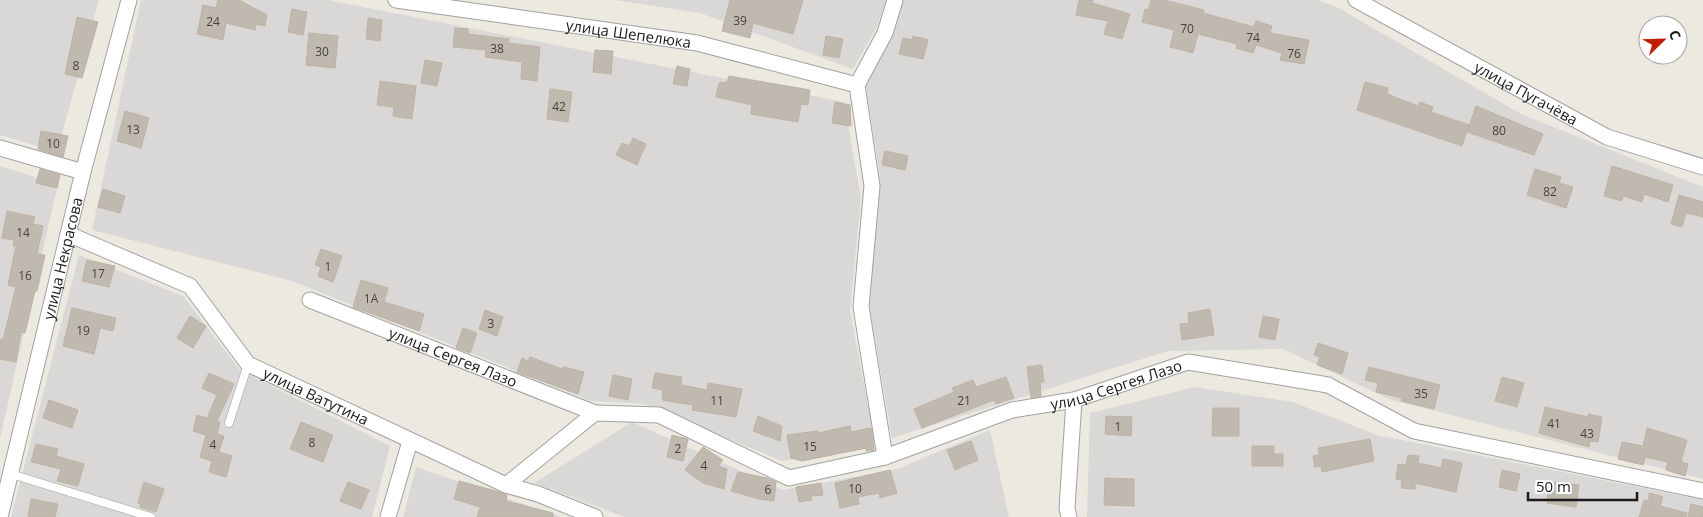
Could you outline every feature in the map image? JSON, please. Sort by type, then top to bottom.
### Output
[{"type":"street","name":"улица Некрасова","points":[[0,517],[68,234],[129,0]]},
{"type":"street","name":"улица Шепелюка","points":[[396,0],[697,43],[857,85]]},
{"type":"street","points":[[886,457],[861,307],[872,186],[857,85],[885,33],[895,0]]},
{"type":"street","name":"улица Пугачёва","points":[[1356,0],[1607,137],[1703,167]]},
{"type":"street","points":[[0,148],[84,172]]},
{"type":"street","name":"улица Ватутина","points":[[68,234],[190,286],[248,364],[506,485],[538,494],[595,517]]},
{"type":"street","name":"улица Сергея Лазо","points":[[310,300],[595,413],[659,415],[789,478],[886,457],[1012,410],[1074,400],[1188,362],[1328,385],[1414,431],[1703,491]]},
{"type":"street","points":[[1069,517],[1067,508],[1074,400]]},
{"type":"street","points":[[506,485],[595,413]]},
{"type":"street","points":[[388,517],[410,441]]},
{"type":"lane","points":[[229,423],[248,364]]},
{"type":"lane","points":[[11,474],[151,517]]},
{"type":"shaded area","points":[[0,0],[99,0],[57,152],[0,135]]},
{"type":"shaded area","points":[[141,0],[328,0],[844,102],[861,198],[850,311],[876,447],[782,461],[644,404],[591,401],[292,281],[92,230]]},
{"type":"shaded area","points":[[615,0],[886,0],[877,27],[853,69],[700,13]]},
{"type":"shaded area","points":[[902,0],[1317,0],[1337,7],[1521,114],[1703,187],[1703,479],[1391,400],[1283,349],[1168,351],[892,438],[869,304],[880,176],[866,86]]},
{"type":"shaded area","points":[[0,166],[58,184],[0,438]]},
{"type":"shaded area","points":[[79,255],[183,296],[240,370],[390,446],[372,517],[11,517]]},
{"type":"shaded area","points":[[1194,387],[1293,402],[1377,435],[1703,500],[1703,517],[1087,517],[1090,413]]},
{"type":"shaded area","points":[[632,422],[783,490],[897,469],[990,430],[1009,517],[625,517],[534,483]]},
{"type":"shaded area","points":[[416,467],[561,517],[403,517]]},
{"type":"building","points":[[218,0],[239,0],[267,15],[265,26],[256,24],[255,30],[226,23],[223,40],[197,34],[203,5],[216,8]]},
{"type":"building","points":[[730,0],[803,0],[793,34],[753,23],[750,38],[722,31]]},
{"type":"building","points":[[1079,0],[1093,0],[1092,3],[1130,14],[1122,39],[1104,34],[1108,21],[1076,15]]},
{"type":"building","points":[[1151,0],[1164,0],[1204,10],[1203,13],[1254,27],[1256,21],[1272,26],[1270,33],[1309,40],[1304,64],[1280,60],[1282,53],[1256,45],[1253,53],[1236,48],[1237,44],[1198,34],[1193,53],[1170,47],[1174,30],[1142,22],[1145,9],[1148,10]]},
{"type":"building","points":[[292,9],[307,12],[303,35],[288,32]]},
{"type":"building","points":[[77,17],[98,22],[82,78],[65,74]]},
{"type":"building","points":[[368,18],[382,20],[380,41],[366,39]]},
{"type":"building","points":[[455,28],[468,29],[468,34],[509,39],[508,43],[540,47],[537,81],[521,79],[522,62],[485,57],[486,50],[453,47]]},
{"type":"building","points":[[309,33],[338,36],[335,68],[306,65]]},
{"type":"building","points":[[826,36],[843,39],[839,58],[823,55]]},
{"type":"building","points":[[913,36],[928,40],[923,59],[899,54],[903,38],[912,40]]},
{"type":"building","points":[[595,50],[613,51],[611,74],[593,72]]},
{"type":"building","points":[[425,60],[442,63],[437,86],[421,83]]},
{"type":"building","points":[[677,66],[690,69],[687,86],[673,84]]},
{"type":"building","points":[[729,76],[810,90],[808,105],[801,104],[798,122],[751,114],[752,105],[716,97],[719,83],[727,82]]},
{"type":"building","points":[[380,81],[416,86],[412,119],[393,116],[394,107],[377,105]]},
{"type":"building","points":[[1365,82],[1388,88],[1387,94],[1418,106],[1420,102],[1433,107],[1431,112],[1469,125],[1462,146],[1357,110]]},
{"type":"building","points":[[550,89],[572,92],[568,122],[547,119]]},
{"type":"building","points":[[835,102],[850,105],[851,126],[832,123]]},
{"type":"building","points":[[1476,106],[1543,134],[1534,155],[1467,132]]},
{"type":"building","points":[[125,111],[149,118],[141,148],[117,141]]},
{"type":"building","points":[[41,131],[68,136],[63,157],[38,149]]},
{"type":"building","points":[[633,138],[646,144],[637,165],[616,155],[622,143],[629,146]]},
{"type":"building","points":[[885,151],[908,156],[905,170],[882,165]]},
{"type":"building","points":[[1612,166],[1673,185],[1668,202],[1644,194],[1642,202],[1623,196],[1622,201],[1604,196]]},
{"type":"building","points":[[40,169],[60,175],[57,188],[36,183]]},
{"type":"building","points":[[1535,169],[1561,177],[1559,183],[1573,187],[1566,208],[1527,195]]},
{"type":"building","points":[[103,189],[125,196],[120,213],[98,207]]},
{"type":"building","points":[[1679,195],[1703,202],[1703,217],[1686,213],[1682,227],[1671,224]]},
{"type":"building","points":[[7,211],[35,217],[33,224],[43,226],[37,254],[45,255],[25,333],[21,332],[16,362],[0,359],[0,339],[3,340],[16,287],[8,285],[16,246],[13,246],[14,240],[2,238]]},
{"type":"building","points":[[321,249],[342,256],[333,282],[318,276],[321,267],[315,265]]},
{"type":"building","points":[[87,260],[115,266],[109,287],[82,281]]},
{"type":"building","points":[[361,280],[388,288],[384,302],[424,314],[419,331],[353,307]]},
{"type":"building","points":[[72,308],[116,318],[113,331],[100,328],[94,354],[63,346]]},
{"type":"building","points":[[1210,309],[1214,335],[1182,340],[1180,324],[1189,323],[1188,313]]},
{"type":"building","points":[[485,310],[503,317],[497,336],[479,329]]},
{"type":"building","points":[[190,316],[206,326],[193,348],[177,338]]},
{"type":"building","points":[[1263,316],[1279,319],[1275,340],[1259,337]]},
{"type":"building","points":[[463,328],[477,333],[470,353],[456,348]]},
{"type":"building","points":[[1318,343],[1348,353],[1342,374],[1317,365],[1320,357],[1314,355]]},
{"type":"building","points":[[530,357],[562,369],[563,367],[584,372],[578,394],[517,372],[522,358],[528,361]]},
{"type":"building","points":[[1042,365],[1044,382],[1040,382],[1041,396],[1031,398],[1027,367]]},
{"type":"building","points":[[1369,367],[1440,385],[1434,409],[1401,401],[1402,398],[1376,392],[1378,383],[1365,380]]},
{"type":"building","points":[[209,373],[234,384],[217,421],[220,422],[217,434],[224,436],[219,452],[232,456],[226,477],[209,472],[212,461],[200,457],[206,435],[193,431],[197,415],[207,418],[217,395],[202,388]]},
{"type":"building","points":[[655,373],[682,377],[681,385],[707,390],[708,383],[742,389],[736,417],[692,410],[693,405],[662,400],[663,390],[652,388]]},
{"type":"building","points":[[613,375],[632,379],[628,400],[609,396]]},
{"type":"building","points":[[1006,377],[1014,398],[996,404],[994,400],[922,428],[914,409],[954,392],[952,388],[973,380],[976,387]]},
{"type":"building","points":[[1502,377],[1524,383],[1517,407],[1495,401]]},
{"type":"building","points":[[49,400],[78,410],[72,428],[43,418]]},
{"type":"building","points":[[1545,407],[1588,417],[1588,414],[1602,417],[1598,442],[1590,441],[1589,447],[1539,433]]},
{"type":"building","points":[[1213,408],[1239,408],[1239,436],[1212,436]]},
{"type":"building","points":[[758,416],[782,426],[780,441],[753,431]]},
{"type":"building","points":[[1106,416],[1132,417],[1131,436],[1105,434]]},
{"type":"building","points":[[301,422],[333,435],[323,462],[290,449]]},
{"type":"building","points":[[850,426],[851,432],[871,428],[874,450],[866,451],[866,448],[802,461],[791,458],[787,435],[818,431],[818,433]]},
{"type":"building","points":[[1647,428],[1687,440],[1681,462],[1688,464],[1685,476],[1666,470],[1668,462],[1645,457],[1643,465],[1618,459],[1622,442],[1643,446]]},
{"type":"building","points":[[672,435],[688,439],[683,461],[667,457]]},
{"type":"building","points":[[1370,439],[1374,461],[1322,472],[1321,466],[1315,467],[1313,456],[1319,455],[1318,448]]},
{"type":"building","points":[[971,441],[978,460],[955,470],[947,450]]},
{"type":"building","points":[[36,444],[58,449],[56,456],[84,464],[78,486],[57,481],[61,469],[31,462]]},
{"type":"building","points":[[1252,446],[1274,446],[1274,454],[1283,454],[1283,466],[1252,466]]},
{"type":"building","points":[[703,447],[723,460],[718,466],[727,469],[724,489],[703,483],[685,470]]},
{"type":"building","points":[[1408,455],[1419,456],[1418,463],[1441,468],[1443,459],[1462,463],[1456,492],[1415,483],[1415,489],[1401,488],[1402,480],[1396,479],[1398,464],[1406,465]]},
{"type":"building","points":[[890,470],[897,493],[880,498],[879,493],[858,497],[859,504],[840,508],[835,483]]},
{"type":"building","points":[[1502,470],[1520,474],[1516,491],[1499,487]]},
{"type":"building","points":[[738,472],[767,478],[776,482],[774,501],[731,491]]},
{"type":"building","points":[[1105,478],[1134,479],[1134,506],[1104,505]]},
{"type":"building","points":[[459,481],[507,495],[506,501],[553,513],[553,517],[477,517],[480,507],[454,499]]},
{"type":"building","points":[[144,482],[164,489],[156,512],[140,507],[140,503],[138,503]]},
{"type":"building","points":[[348,482],[369,490],[361,509],[340,501]]},
{"type":"building","points":[[1555,482],[1579,485],[1576,507],[1547,503],[1549,487],[1554,488]]},
{"type":"building","points":[[821,483],[823,495],[811,496],[812,500],[799,502],[796,487]]},
{"type":"building","points":[[1649,493],[1663,497],[1660,506],[1687,513],[1686,517],[1639,517],[1644,500],[1649,501]]},
{"type":"building","points":[[31,499],[58,504],[55,517],[28,517]]},
{"type":"building","points":[[1691,504],[1703,507],[1703,517],[1688,517]]}]
